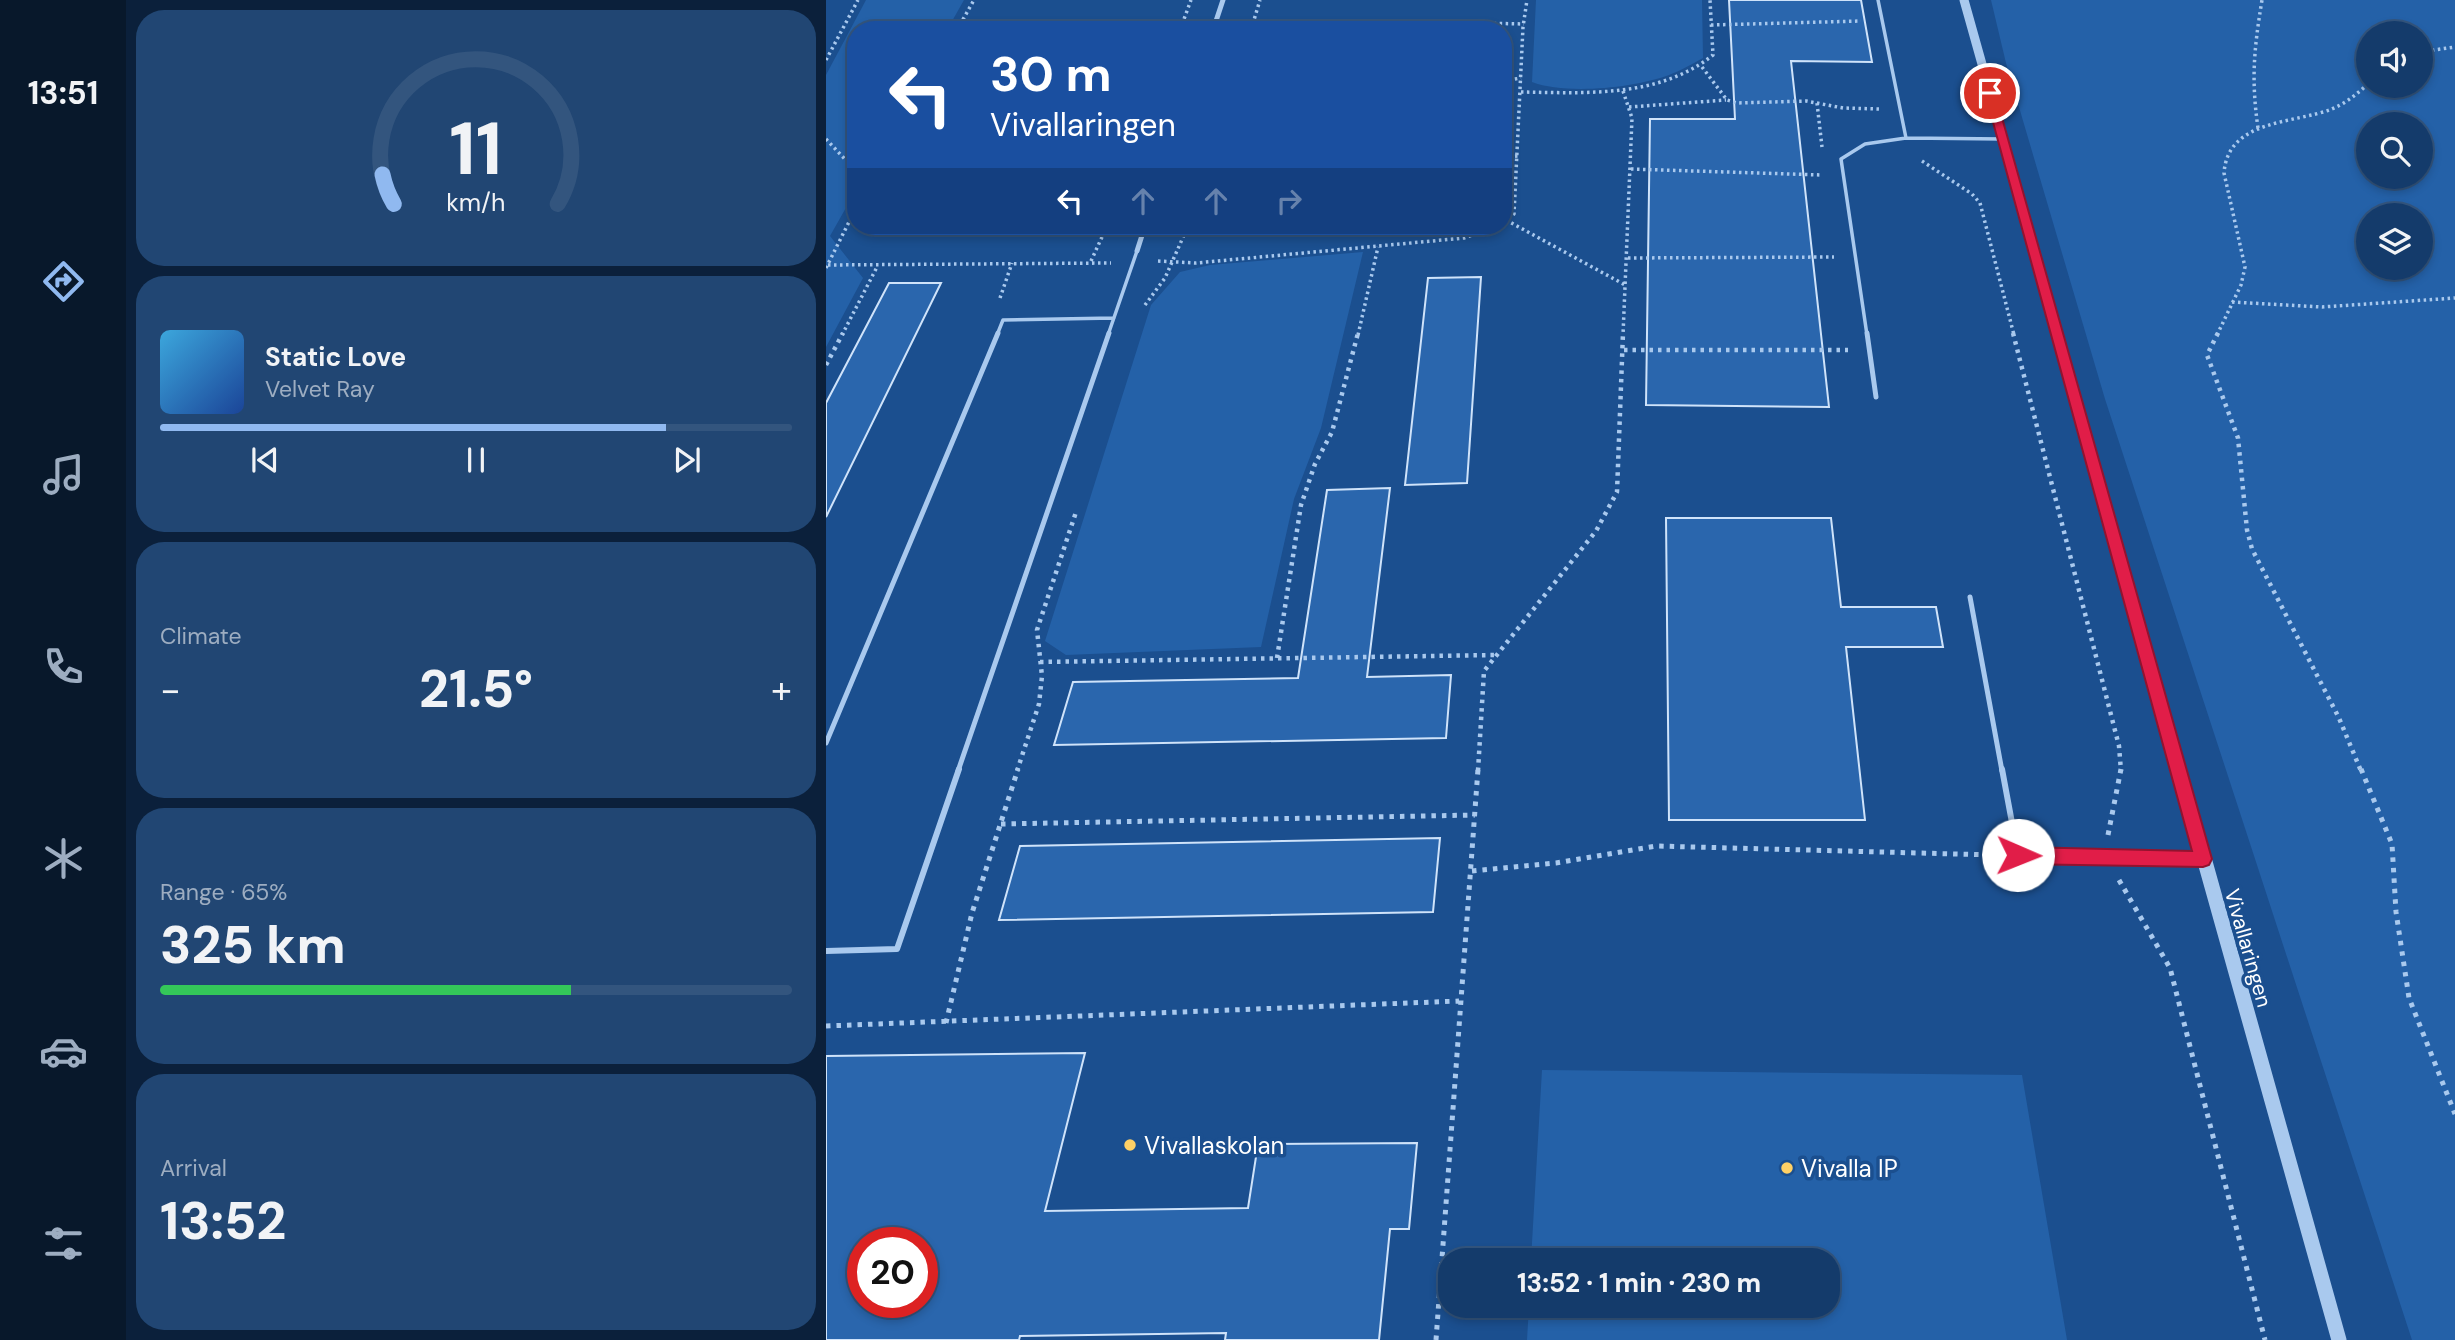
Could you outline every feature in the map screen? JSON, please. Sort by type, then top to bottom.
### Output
[{"type":"street","points":[[1216,21],[1223,0]]},
{"type":"street","name":"Vivallaringen","points":[[1964,0],[2339,1340]]},
{"type":"street","points":[[1137,251],[1142,235]]},
{"type":"lane","points":[[1878,0],[1906,138]]},
{"type":"lane","points":[[1876,397],[1841,159],[1865,144],[1906,138],[2003,139]]},
{"type":"lane","points":[[826,951],[897,950],[1137,251]]},
{"type":"lane","points":[[826,743],[1003,320],[1114,318]]},
{"type":"lane","points":[[1970,597],[2018,855],[2203,859]]},
{"type":"path","points":[[826,60],[858,0]]},
{"type":"path","points":[[962,21],[974,0]]},
{"type":"path","points":[[1183,21],[1191,0]]},
{"type":"path","points":[[1254,21],[1260,0]]},
{"type":"path","points":[[1512,215],[1527,0]]},
{"type":"path","points":[[1521,92],[1623,91],[1649,86],[1702,67],[1713,55],[1710,0]]},
{"type":"path","points":[[2258,128],[2252,86],[2262,0]]},
{"type":"path","points":[[1712,25],[1743,25],[1789,19],[1883,22]]},
{"type":"path","points":[[1512,24],[1524,24]]},
{"type":"path","points":[[826,42],[835,42]]},
{"type":"path","points":[[2433,50],[2455,47]]},
{"type":"path","points":[[1702,67],[1727,100]]},
{"type":"path","points":[[1512,80],[1521,78]]},
{"type":"path","points":[[1436,1340],[1459,1001],[1472,871],[1484,671],[1596,531],[1617,492],[1625,350],[1632,118],[1623,91]]},
{"type":"path","points":[[2357,98],[2336,109],[2258,128],[2230,148],[2224,163],[2228,201],[2239,226],[2246,269],[2207,355],[2238,438],[2247,530],[2252,549],[2339,718],[2392,844],[2396,912],[2409,998],[2455,1114]]},
{"type":"path","points":[[1629,107],[1727,100],[1737,103],[1783,101],[1843,108],[1901,109]]},
{"type":"path","points":[[1816,103],[1822,151]]},
{"type":"path","points":[[1906,138],[1920,160],[1972,194],[1980,203],[2119,747],[2121,776],[2107,831]]},
{"type":"path","points":[[826,139],[847,161]]},
{"type":"path","points":[[1512,156],[1518,156]]},
{"type":"path","points":[[1631,170],[1825,175],[1824,163]]},
{"type":"path","points":[[1512,225],[1627,286]]},
{"type":"path","points":[[847,226],[827,267],[1091,261],[1132,264],[1174,261],[1196,263],[1475,235]]},
{"type":"path","points":[[1091,261],[1103,235]]},
{"type":"path","points":[[1141,316],[1145,304],[1165,278],[1184,235]]},
{"type":"path","points":[[1277,658],[1301,505],[1315,464],[1332,432],[1344,395],[1378,246]]},
{"type":"path","points":[[1628,258],[1855,257]]},
{"type":"path","points":[[1003,320],[1006,305],[999,300],[1012,263]]},
{"type":"path","points":[[826,365],[877,266]]},
{"type":"path","points":[[2232,302],[2322,307],[2455,298]]},
{"type":"path","points":[[1625,350],[1869,350]]},
{"type":"path","points":[[946,1023],[972,913],[1039,704],[1042,676],[1037,630],[1076,512]]},
{"type":"path","points":[[1040,662],[1496,655]]},
{"type":"path","points":[[1001,824],[1475,815]]},
{"type":"path","points":[[1472,871],[1556,863],[1656,846],[2018,855]]},
{"type":"path","points":[[2116,875],[2170,968],[2265,1340]]},
{"type":"path","points":[[826,1027],[1459,1001]]},
{"type":"shaded area","points":[[866,0],[964,0],[952,21],[855,21]]},
{"type":"shaded area","points":[[1536,0],[1702,0],[1703,58],[1654,80],[1619,86],[1581,89],[1532,82]]},
{"type":"shaded area","points":[[1991,0],[2455,0],[2455,1340],[2412,1340],[2105,399],[2006,63]]},
{"type":"shaded area","points":[[847,36],[847,206],[830,236],[863,278],[826,347],[826,75]]},
{"type":"shaded area","points":[[1363,252],[1321,428],[1294,499],[1261,647],[1066,655],[1045,641],[1151,305],[1180,272],[1210,265]]},
{"type":"shaded area","name":"Vivalla IP","points":[[1542,1070],[2022,1075],[2067,1340],[1527,1340],[1528,1318],[1840,1318],[1840,1248],[1532,1248]]},
{"type":"building","points":[[1729,0],[1861,0],[1872,62],[1791,61],[1829,407],[1646,405],[1650,119],[1735,119]]},
{"type":"building","points":[[1481,277],[1467,483],[1405,485],[1428,278]]},
{"type":"building","points":[[889,283],[941,283],[826,517],[826,403]]},
{"type":"building","points":[[1390,488],[1367,677],[1451,675],[1446,738],[1054,745],[1073,682],[1298,678],[1327,490]]},
{"type":"building","points":[[1666,518],[1831,518],[1841,607],[1936,607],[1943,647],[1846,647],[1865,820],[1669,820]]},
{"type":"building","points":[[1440,838],[1433,912],[999,920],[1020,846]]},
{"type":"building","name":"Vivallaskolan","points":[[1085,1053],[1045,1211],[1248,1208],[1258,1144],[1417,1143],[1409,1229],[1390,1229],[1379,1340],[1225,1340],[1226,1333],[1020,1336],[1019,1340],[826,1340],[826,1056]]},
{"type":"place","name":"Vivallaskolan","points":[[1130,1145]]},
{"type":"place","name":"Vivalla IP","points":[[1787,1168]]},
{"type":"route","points":[[1990,93],[2203,859],[2018,855]]}]
